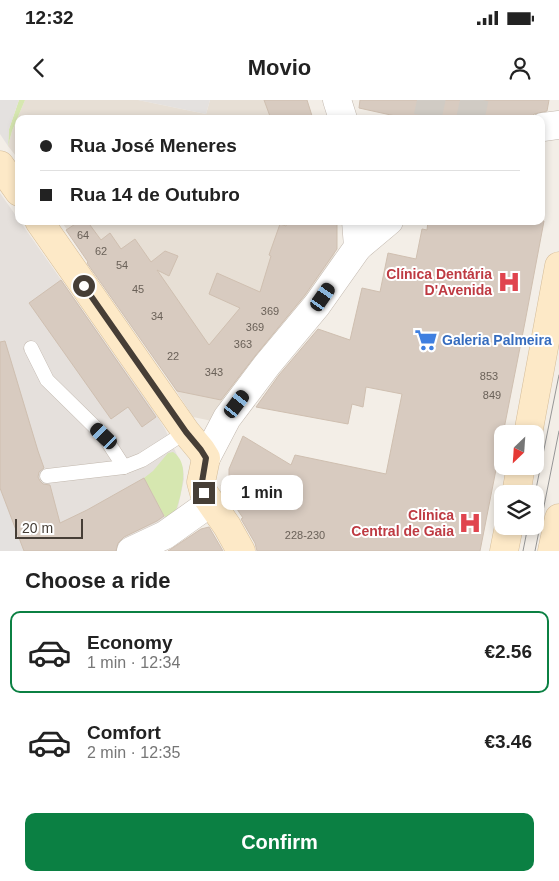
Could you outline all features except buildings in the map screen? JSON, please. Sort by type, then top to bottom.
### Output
[{"type":"street","points":[[337,100],[342,115]]},
{"type":"street","points":[[0,165],[15,186]]},
{"type":"street","points":[[42,225],[206,458]]},
{"type":"street","points":[[241,551],[227,526],[204,493],[202,482],[206,458],[227,418],[267,365],[317,305],[357,234],[379,225]]},
{"type":"street","points":[[530,425],[559,266]]},
{"type":"street","points":[[131,551],[165,535],[210,502]]},
{"type":"street","points":[[504,551],[507,535]]},
{"type":"lane","points":[[31,348],[47,380],[104,436],[124,467]]},
{"type":"lane","points":[[47,476],[124,467],[142,460],[186,432]]},
{"type":"shaded area","points":[[0,100],[19,100],[9,129],[8,146],[0,134]]},
{"type":"shaded area","points":[[25,100],[138,100],[206,114],[210,100],[307,100],[312,115],[19,115]]},
{"type":"shaded area","points":[[138,100],[210,100],[206,114]]},
{"type":"shaded area","points":[[15,124],[15,155],[8,146]]},
{"type":"shaded area","points":[[0,193],[15,214],[15,225],[23,225],[157,416],[183,468],[184,479],[178,507],[167,521],[111,551],[0,551]]},
{"type":"shaded area","points":[[64,225],[337,225],[334,258],[328,271],[212,421],[193,417]]},
{"type":"shaded area","points":[[0,489],[17,533],[24,551],[0,551]]},
{"type":"green space","points":[[19,100],[25,100],[19,115],[15,115],[15,124],[8,146],[9,129]]},
{"type":"green space","points":[[173,452],[181,461],[183,479],[176,509],[173,516],[167,521],[144,478],[153,471],[168,453]]},
{"type":"tunnel","points":[[417,100],[485,115]]},
{"type":"tram line","points":[[537,485],[559,375]]},
{"type":"tram line","points":[[535,551],[559,431]]},
{"type":"tram line","points":[[523,551],[526,535]]},
{"type":"place","name":"Clínica Dentária D'Avenida","points":[[509,282]]},
{"type":"place","name":"Galeria Palmeira","points":[[426,340]]},
{"type":"place","name":"Clínica Central de Gaia","points":[[470,523]]},
{"type":"route","points":[[84,286],[206,458],[202,482],[204,493]]}]
